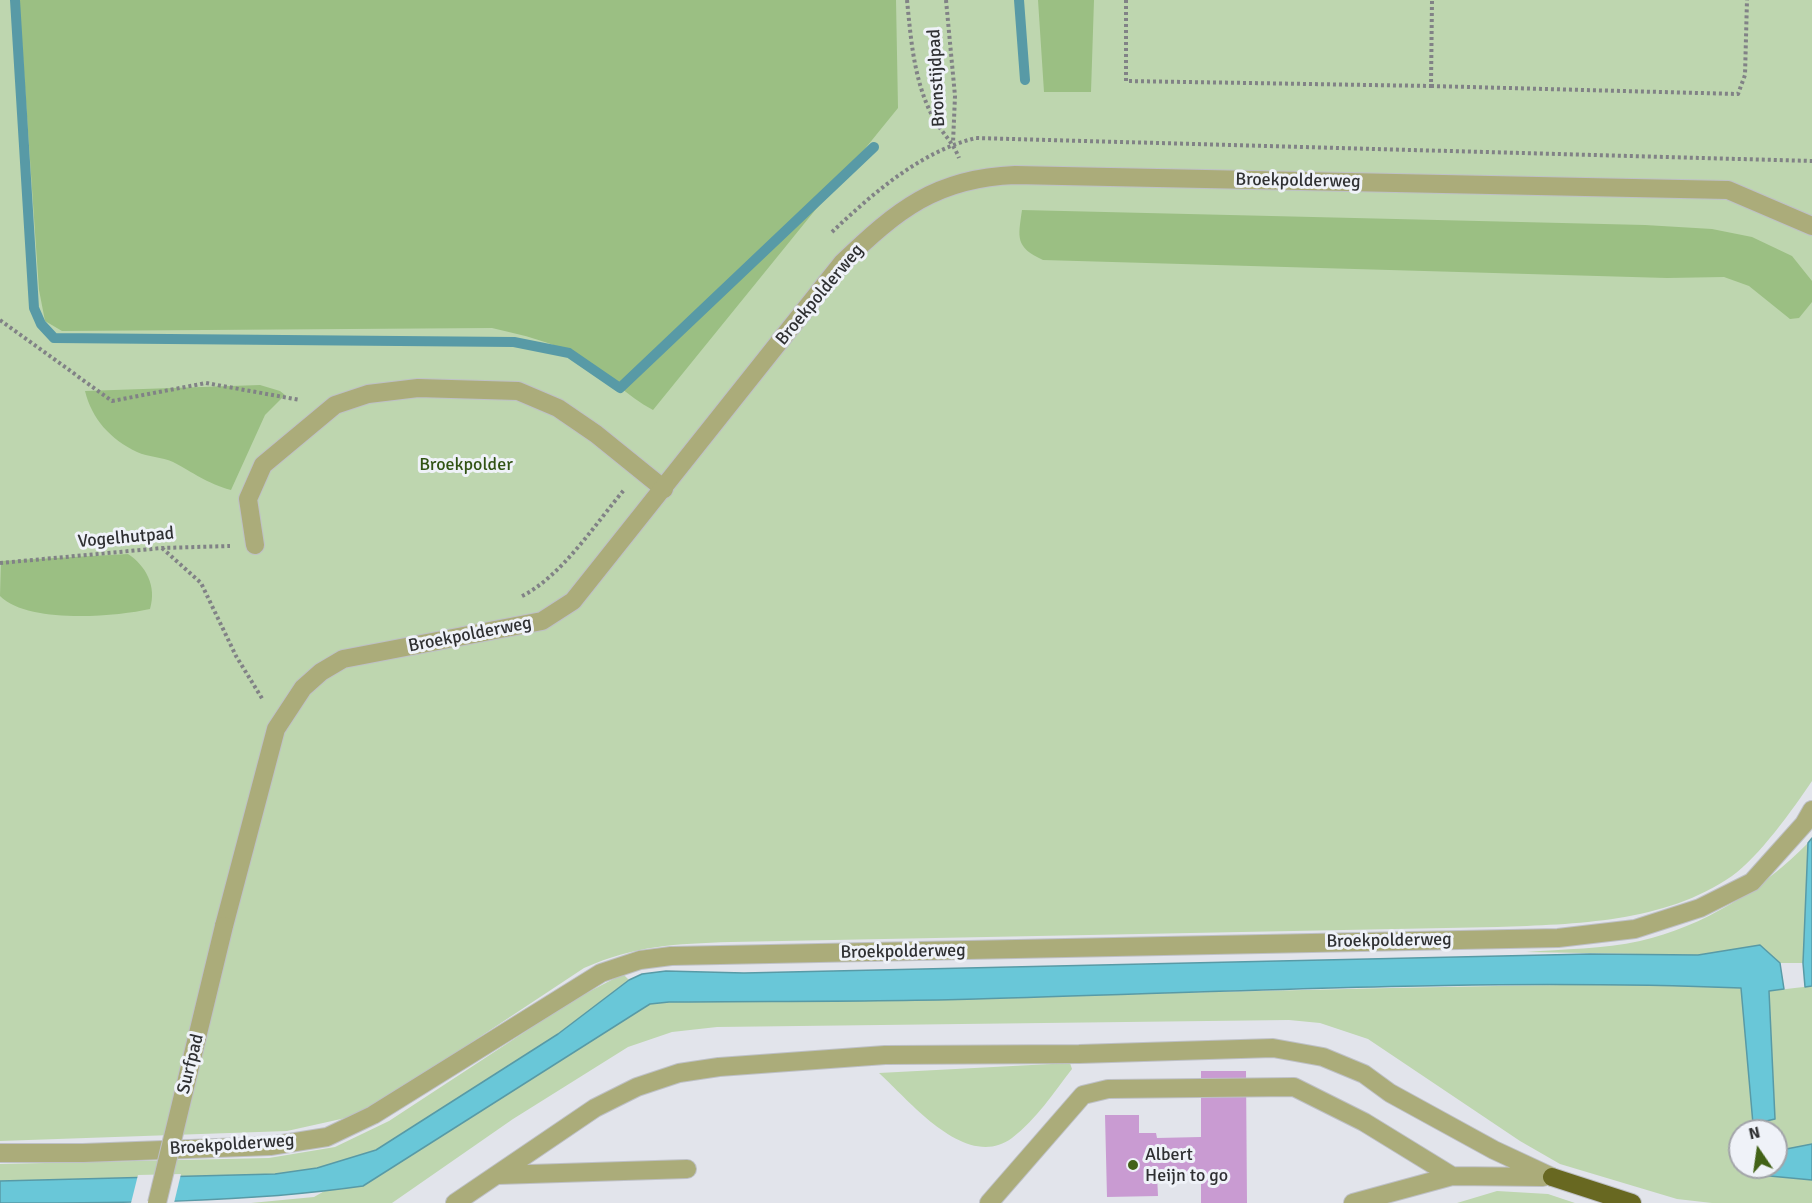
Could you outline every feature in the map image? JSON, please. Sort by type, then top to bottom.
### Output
[{"type":"highway","points":[[1552,1177],[1632,1203]]},
{"type":"street","name":"Broekpolderweg","points":[[225,926],[274,735],[303,688],[321,672],[343,659],[363,653],[505,630],[542,621],[573,601],[843,263],[879,227],[921,197],[981,176],[1015,175],[1728,190],[1812,226]]},
{"type":"street","points":[[255,545],[248,499],[263,465],[335,405],[368,394],[417,388],[518,391],[558,408],[596,434],[664,489]]},
{"type":"street","name":"Broekpolderweg","points":[[0,1153],[83,1153],[270,1146],[327,1137],[373,1115],[601,973],[640,960],[683,956],[1558,938],[1635,929],[1700,908],[1752,882],[1804,824],[1812,810]]},
{"type":"street","name":"Surfpad","points":[[157,1203],[225,926]]},
{"type":"street","points":[[455,1203],[595,1108],[637,1087],[678,1072],[885,1055],[1079,1054],[1274,1048],[1323,1057],[1364,1074],[1390,1093],[1494,1150],[1552,1177]]},
{"type":"street","points":[[989,1203],[1083,1095],[1108,1089],[1294,1087],[1364,1122],[1452,1176]]},
{"type":"street","points":[[498,1174],[687,1169]]},
{"type":"street","points":[[1353,1203],[1452,1176],[1504,1174],[1552,1177]]},
{"type":"path","name":"Bronstijdpad","points":[[907,0],[918,81],[934,120],[953,143]]},
{"type":"path","name":"Bronstijdpad","points":[[946,0],[955,96],[953,143]]},
{"type":"path","points":[[1126,0],[1126,81],[1738,94],[1745,75],[1747,0]]},
{"type":"path","points":[[1431,86],[1432,0]]},
{"type":"path","name":"Broekpolderweg","points":[[953,143],[976,138],[1002,138],[1812,161]]},
{"type":"path","points":[[0,320],[112,401],[206,383],[335,405]]},
{"type":"path","name":"Broekpolderweg","points":[[517,599],[533,591],[562,563],[640,470]]},
{"type":"path","name":"Vogelhutpad","points":[[0,563],[162,548],[255,545]]},
{"type":"path","points":[[162,548],[201,583],[236,656],[268,707],[274,735]]},
{"type":"green space","name":"Broekpolder","points":[[0,0],[1812,0],[1812,781],[1764,845],[1732,876],[1706,892],[1678,903],[1619,918],[1497,927],[731,942],[656,947],[603,960],[584,968],[380,1103],[350,1117],[287,1131],[0,1141]]},
{"type":"green space","points":[[19,0],[896,0],[898,108],[653,410],[570,352],[538,340],[492,328],[62,331],[45,321],[39,290]]},
{"type":"green space","points":[[1038,0],[1094,0],[1091,92],[1044,92]]},
{"type":"green space","points":[[1022,210],[1645,225],[1712,229],[1752,237],[1792,256],[1812,281],[1812,302],[1799,318],[1790,319],[1749,286],[1724,277],[1667,278],[1043,260],[1027,251],[1020,241]]},
{"type":"green space","points":[[260,385],[280,391],[285,395],[265,415],[231,490],[207,481],[173,462],[137,452],[118,441],[97,419],[85,391]]},
{"type":"green space","points":[[128,554],[140,564],[148,577],[152,592],[150,609],[94,616],[50,615],[13,605],[0,596],[1,561]]},
{"type":"green space","points":[[1808,843],[1803,963],[1780,963],[1760,945],[1698,955],[1526,952],[1626,944],[1664,935],[1731,904],[1791,860]]},
{"type":"green space","points":[[623,974],[629,980],[558,1034],[376,1150],[317,1168],[275,1174],[0,1181],[0,1164],[269,1158],[335,1147],[389,1121],[575,999]]},
{"type":"green space","points":[[1631,984],[1742,988],[1753,1119],[1728,1119],[1728,1179],[1788,1178],[1812,1180],[1812,1203],[1712,1203],[1677,1199],[1560,1164],[1520,1141],[1368,1039],[1320,1023],[1289,1020],[717,1027],[672,1032],[628,1047],[513,1119],[392,1203],[251,1203],[314,1197],[650,1004]]},
{"type":"green space","points":[[1812,986],[1812,1144],[1788,1149],[1788,1119],[1775,1119],[1769,991]]},
{"type":"green space","points":[[1070,1063],[1072,1069],[1037,1114],[1012,1138],[994,1146],[976,1146],[939,1128],[879,1073]]},
{"type":"green space","points":[[1497,1191],[1548,1194],[1575,1203],[1457,1203]]},
{"type":"water","points":[[1812,838],[1812,986],[1805,987],[1803,963],[1808,843]]},
{"type":"water","points":[[1760,945],[1780,963],[1784,989],[1769,991],[1775,1119],[1753,1119],[1741,988],[1645,985],[1454,985],[938,1000],[669,1002],[650,1004],[363,1186],[228,1199],[0,1203],[0,1181],[275,1174],[317,1168],[376,1150],[558,1034],[629,980],[642,974],[666,971],[744,973],[1590,954],[1698,955]]},
{"type":"water","points":[[1812,1144],[1812,1180],[1788,1178],[1788,1149]]},
{"type":"pier","points":[[181,1174],[174,1203],[131,1203],[138,1175]]},
{"type":"building","points":[[1201,1071],[1246,1071],[1247,1203],[1201,1203],[1201,1175],[1157,1175],[1158,1196],[1107,1197],[1105,1115],[1139,1115],[1139,1133],[1156,1133],[1157,1138],[1201,1137]]},
{"type":"waterway","points":[[15,0],[34,308],[41,324],[54,338],[514,342],[569,353],[620,388],[874,147]]},
{"type":"waterway","points":[[1019,0],[1025,80]]},
{"type":"place","name":"Albert Heijn to go","points":[[1133,1165]]}]
